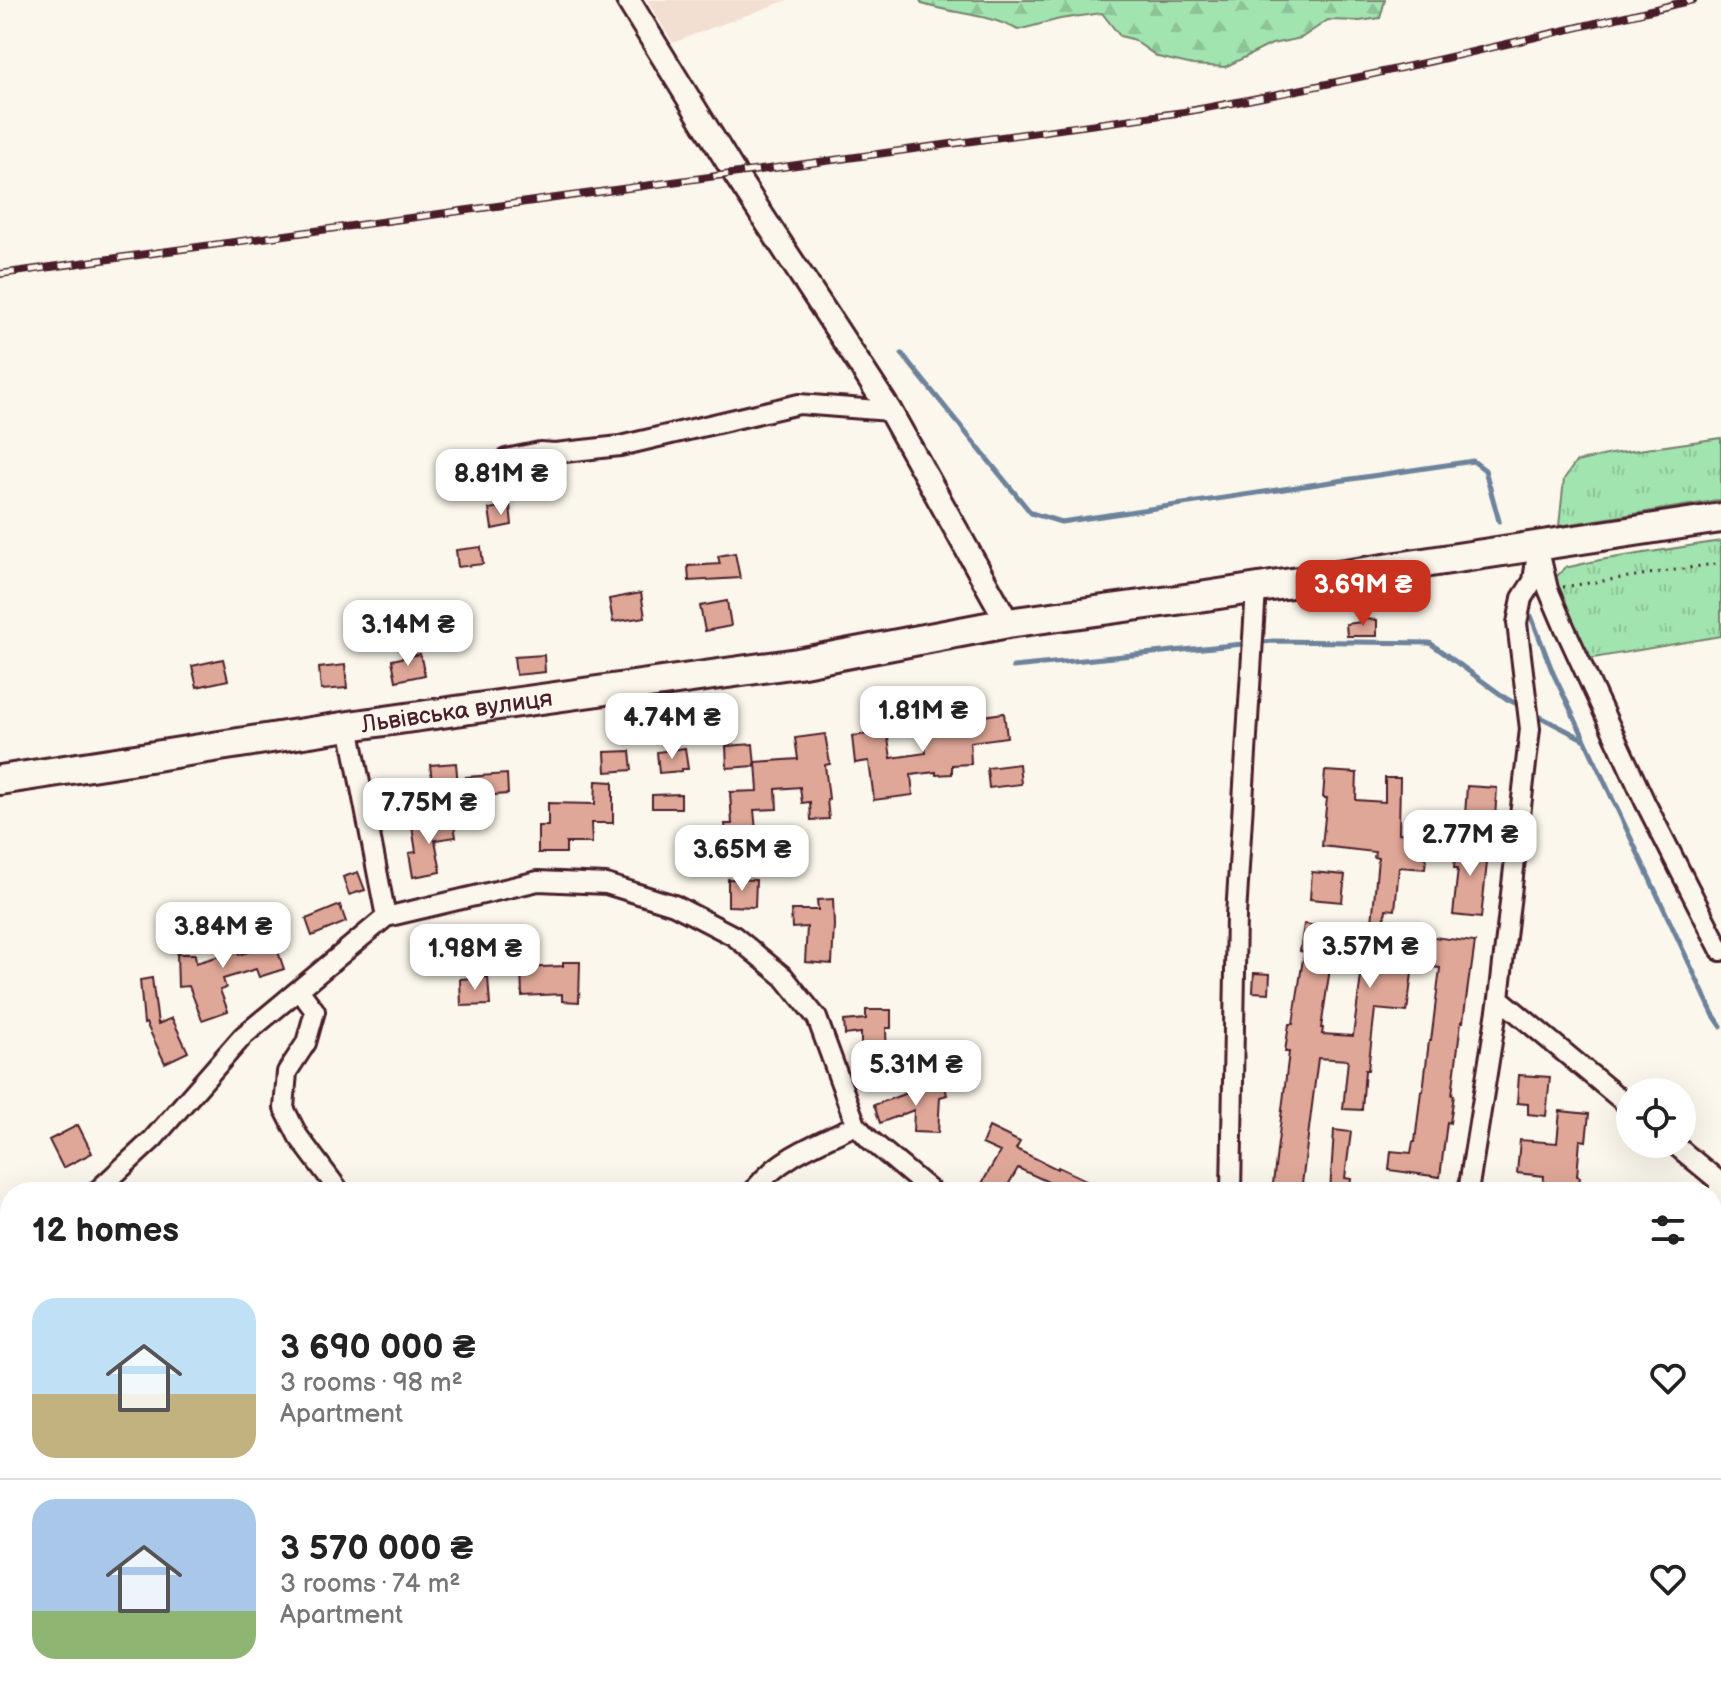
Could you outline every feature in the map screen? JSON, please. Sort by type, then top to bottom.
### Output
[{"type":"main road","name":"Львівська вулиця","points":[[0,780],[349,726],[798,663],[1008,623],[1256,589],[1721,518]]},
{"type":"street","points":[[628,0],[735,174],[890,411],[1008,623]]},
{"type":"street","points":[[506,459],[540,452],[620,446],[799,404],[890,411]]},
{"type":"street","points":[[1538,546],[1548,589],[1645,802],[1721,951]]},
{"type":"street","points":[[1470,1182],[1499,998],[1530,729],[1517,623],[1522,598],[1533,581],[1538,546]]},
{"type":"street","points":[[1231,1182],[1236,916],[1256,589]]},
{"type":"street","points":[[349,726],[386,917]]},
{"type":"street","points":[[107,1182],[153,1139],[243,1036],[386,917],[538,881],[606,884],[674,905],[734,936],[784,977],[817,1018],[856,1125],[920,1182]]},
{"type":"street","points":[[299,990],[315,1011],[306,1043],[287,1072],[284,1108],[298,1136],[332,1182]]},
{"type":"street","points":[[1499,998],[1616,1095]]},
{"type":"street","points":[[761,1182],[801,1152],[856,1125]]},
{"type":"street","points":[[1691,1158],[1720,1182]]},
{"type":"path","points":[[1548,589],[1721,563]]},
{"type":"shaded area","points":[[647,0],[788,0],[673,43]]},
{"type":"green space","points":[[920,0],[1385,0],[1380,18],[1328,20],[1301,38],[1272,44],[1225,67],[1193,65],[1158,57],[1132,39],[1120,36],[1102,13],[1060,19],[1018,30],[995,21],[922,4]]},
{"type":"green space","points":[[1721,438],[1721,500],[1559,526],[1564,479],[1576,462]]},
{"type":"green space","points":[[1721,541],[1721,636],[1588,659],[1559,597],[1556,577],[1565,568]]},
{"type":"building","points":[[510,505],[512,525],[492,529],[489,509]]},
{"type":"building","points":[[481,547],[483,564],[458,567],[456,550]]},
{"type":"building","points":[[735,553],[740,578],[689,581],[688,566],[720,564],[718,556]]},
{"type":"building","points":[[641,593],[645,617],[613,622],[609,599]]},
{"type":"building","points":[[727,601],[731,626],[705,631],[700,606]]},
{"type":"building","points":[[1361,619],[1377,620],[1377,636],[1347,636],[1346,624],[1361,622]]},
{"type":"building","points":[[420,654],[425,675],[396,681],[392,660]]},
{"type":"building","points":[[544,655],[545,672],[516,675],[514,657]]},
{"type":"building","points":[[223,659],[228,680],[197,687],[192,666]]},
{"type":"building","points":[[345,665],[347,688],[321,690],[319,668]]},
{"type":"building","points":[[1004,713],[1007,737],[970,742],[971,764],[952,765],[952,774],[911,775],[913,795],[874,800],[869,761],[855,763],[852,736],[887,732],[891,758],[926,753],[922,723],[945,721],[946,728],[977,727],[976,717]]},
{"type":"building","points":[[825,734],[830,764],[825,765],[829,819],[811,820],[810,802],[802,803],[800,787],[776,789],[777,809],[754,810],[757,840],[727,842],[725,824],[732,824],[730,792],[758,791],[756,762],[798,759],[795,738]]},
{"type":"building","points":[[753,744],[755,766],[727,768],[726,746]]},
{"type":"building","points":[[685,748],[688,769],[659,773],[657,752]]},
{"type":"building","points":[[630,751],[632,770],[606,772],[605,752]]},
{"type":"building","points":[[456,763],[458,786],[433,789],[430,765]]},
{"type":"building","points":[[1019,764],[1021,784],[989,788],[987,768]]},
{"type":"building","points":[[1325,771],[1357,773],[1356,800],[1385,802],[1385,778],[1400,778],[1399,833],[1428,836],[1425,869],[1399,867],[1395,910],[1386,909],[1383,931],[1475,942],[1440,1177],[1389,1170],[1391,1151],[1411,1153],[1415,1142],[1440,968],[1413,965],[1407,1012],[1375,1009],[1362,1110],[1343,1109],[1348,1060],[1318,1058],[1302,1182],[1273,1182],[1289,1052],[1285,1052],[1289,1024],[1293,1024],[1304,952],[1300,951],[1304,924],[1361,931],[1362,922],[1372,923],[1378,858],[1374,857],[1375,852],[1322,846],[1327,798],[1323,798]],"holes":[[[1337,951],[1364,954],[1353,1036],[1322,1034],[1332,955],[1336,956]]]},
{"type":"building","points":[[507,774],[508,794],[467,797],[466,777]]},
{"type":"building","points":[[596,781],[613,782],[613,823],[591,823],[592,843],[566,843],[566,853],[538,853],[538,826],[548,826],[548,803],[595,804]]},
{"type":"building","points":[[1467,786],[1497,788],[1495,818],[1465,815]]},
{"type":"building","points":[[681,794],[681,808],[652,808],[652,795]]},
{"type":"building","points":[[453,819],[456,837],[435,840],[441,872],[413,877],[409,853],[416,852],[412,826]]},
{"type":"building","points":[[1457,840],[1489,844],[1481,918],[1453,915],[1458,868],[1454,868]]},
{"type":"building","points":[[358,872],[365,890],[349,895],[343,877]]},
{"type":"building","points":[[1312,872],[1345,875],[1342,902],[1310,899]]},
{"type":"building","points":[[728,879],[756,880],[755,907],[728,906]]},
{"type":"building","points":[[833,899],[832,964],[805,962],[807,927],[792,928],[791,910],[818,910],[817,900]]},
{"type":"building","points":[[340,905],[346,922],[312,936],[306,919]]},
{"type":"building","points":[[234,921],[239,955],[275,943],[284,969],[259,977],[256,969],[223,979],[226,988],[220,990],[228,1011],[202,1020],[189,986],[178,987],[177,954],[195,954],[196,963],[223,955],[218,923]]},
{"type":"building","points":[[563,962],[580,962],[579,1002],[562,1001],[562,994],[522,996],[521,968],[563,966]]},
{"type":"building","points":[[1254,973],[1270,974],[1269,993],[1253,992]]},
{"type":"building","points":[[488,977],[490,1005],[461,1006],[460,979]]},
{"type":"building","points":[[152,978],[158,1024],[172,1018],[188,1052],[165,1063],[144,1024],[140,980]]},
{"type":"building","points":[[866,1010],[891,1010],[891,1028],[886,1028],[887,1065],[861,1065],[861,1033],[845,1035],[844,1021],[866,1019]]},
{"type":"building","points":[[1519,1075],[1550,1077],[1546,1116],[1528,1114],[1528,1104],[1517,1103]]},
{"type":"building","points":[[944,1082],[947,1095],[940,1097],[938,1133],[913,1132],[914,1110],[880,1123],[874,1105]]},
{"type":"building","points":[[1560,1111],[1589,1114],[1586,1141],[1580,1140],[1577,1176],[1580,1177],[1579,1182],[1544,1182],[1544,1176],[1517,1173],[1520,1140],[1557,1143]]},
{"type":"building","points":[[78,1125],[92,1153],[63,1168],[49,1140]]},
{"type":"building","points":[[989,1127],[1020,1142],[1016,1149],[1086,1180],[1048,1182],[1018,1168],[1010,1182],[983,1182],[1000,1152],[982,1144]]},
{"type":"building","points":[[1334,1130],[1351,1132],[1345,1178],[1351,1179],[1351,1182],[1331,1182]]},
{"type":"waterway","points":[[902,354],[1031,513],[1061,522],[1473,461],[1485,470],[1499,521]]},
{"type":"waterway","points":[[1531,616],[1553,673],[1585,740]]},
{"type":"waterway","points":[[1013,667],[1273,641],[1430,643],[1507,699],[1523,707]]},
{"type":"waterway","points":[[1531,712],[1585,740],[1721,1026]]},
{"type":"railway","points":[[0,274],[1184,112],[1376,73],[1693,0]]}]
